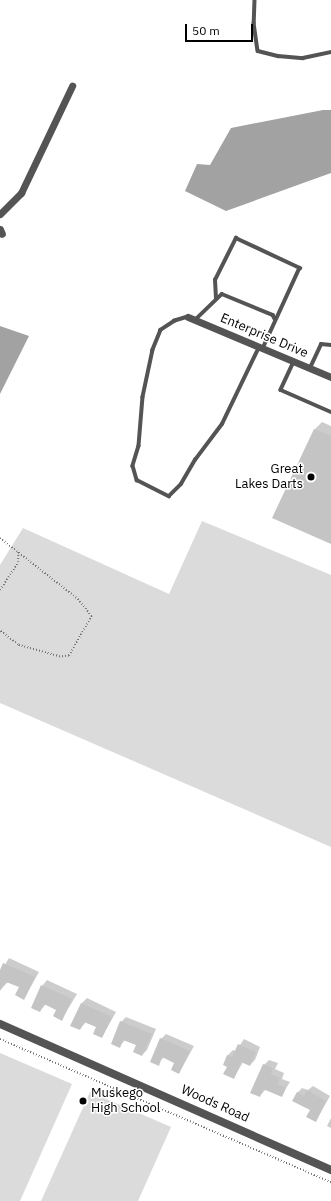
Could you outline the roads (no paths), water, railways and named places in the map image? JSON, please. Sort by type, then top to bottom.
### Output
[{"type":"street","points":[[0,214],[21,193],[72,86]]},
{"type":"street","name":"Enterprise Drive","points":[[192,318],[331,378]]},
{"type":"street","name":"Woods Road","points":[[0,1024],[331,1170]]},
{"type":"lane","points":[[255,0],[254,23],[258,51],[278,56],[303,58],[331,52]]},
{"type":"lane","points":[[216,299],[215,280],[236,238],[300,268],[281,313],[275,319],[222,424],[195,460],[181,484],[169,496],[138,480],[133,466],[139,446],[144,397],[153,350],[161,330],[175,321],[192,318],[216,299],[222,294],[273,315],[275,319]]},
{"type":"lane","points":[[310,368],[321,344],[331,345]]},
{"type":"lane","points":[[294,362],[281,390],[331,412]]},
{"type":"place","name":"Great Lakes Darts","points":[[311,477]]},
{"type":"place","name":"Muskego High School","points":[[83,1101]]}]
